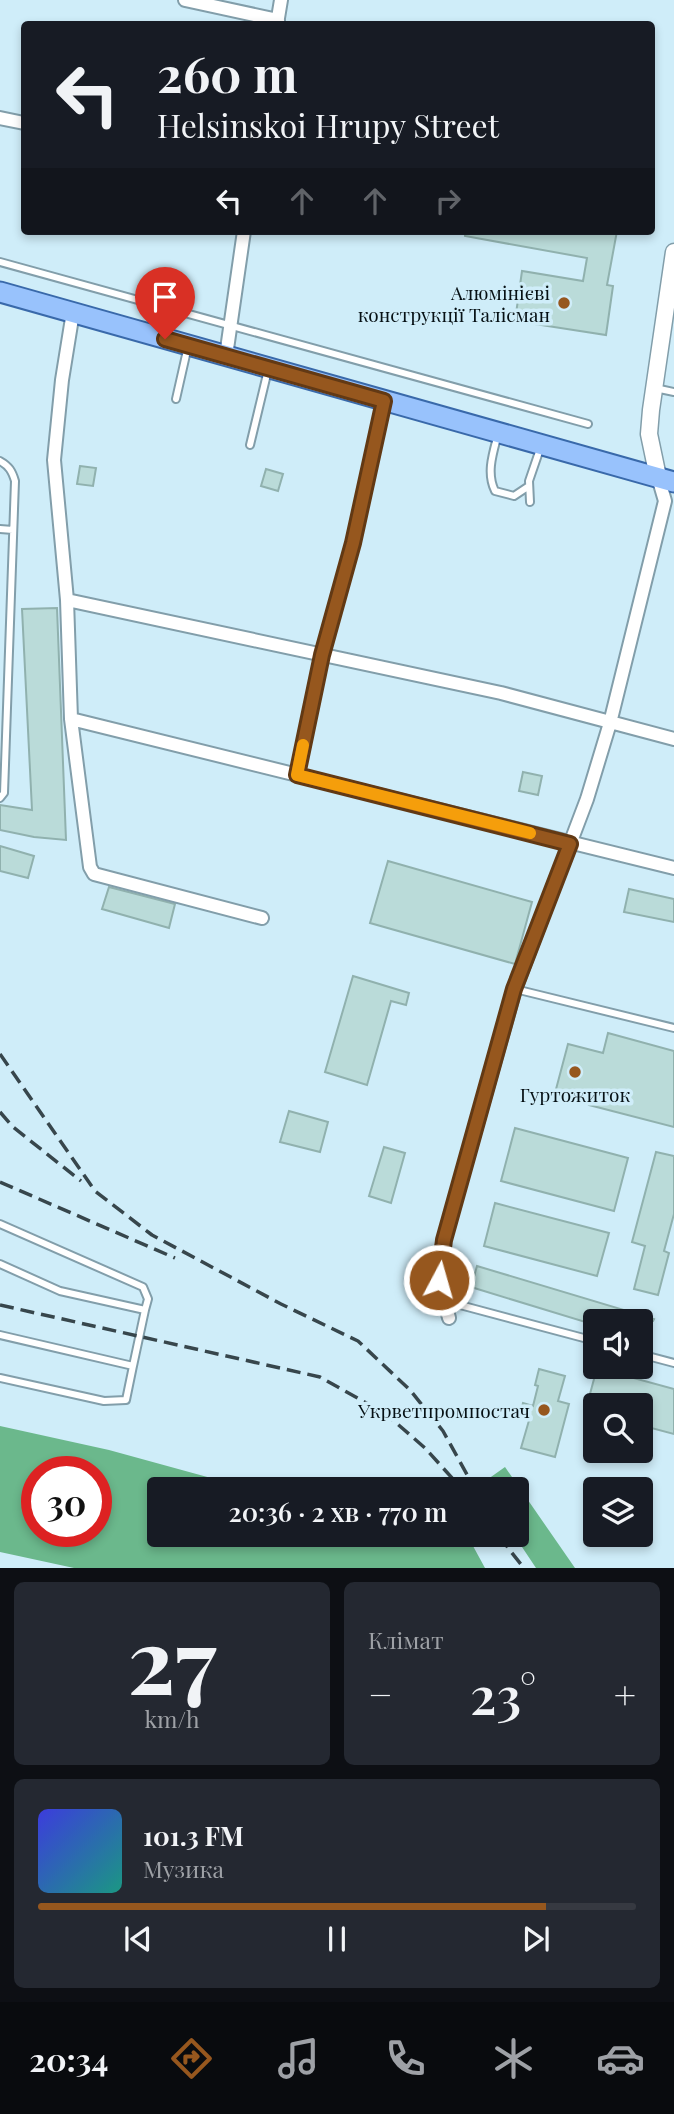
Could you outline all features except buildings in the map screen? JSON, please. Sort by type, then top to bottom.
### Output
[{"type":"main road","points":[[0,292],[666,480]]},
{"type":"street","points":[[186,0],[274,21]]},
{"type":"street","points":[[278,21],[281,0]]},
{"type":"street","points":[[0,118],[21,122]]},
{"type":"street","points":[[226,356],[243,235]]},
{"type":"street","points":[[449,1318],[439,1280],[444,1240],[514,989],[587,799],[610,723],[665,501],[666,480],[649,435],[674,252]]},
{"type":"street","points":[[74,312],[62,380],[54,460],[67,600],[71,719],[90,867],[94,874],[262,918]]},
{"type":"street","points":[[297,775],[322,655],[353,543],[384,401]]},
{"type":"street","points":[[67,600],[501,693],[674,739]]},
{"type":"street","points":[[71,719],[674,868]]},
{"type":"lane","points":[[0,262],[589,424]]},
{"type":"lane","points":[[176,399],[188,345]]},
{"type":"lane","points":[[250,445],[268,368]]},
{"type":"lane","points":[[654,388],[674,392]]},
{"type":"lane","points":[[498,433],[490,466],[491,483],[495,491],[514,496],[529,485]]},
{"type":"lane","points":[[530,502],[529,485],[541,445]]},
{"type":"lane","points":[[0,461],[7,464],[15,481],[4,793],[0,798]]},
{"type":"lane","points":[[0,529],[13,530]]},
{"type":"lane","points":[[514,989],[674,1028]]},
{"type":"lane","points":[[0,1224],[143,1287],[148,1299],[126,1400],[104,1401],[0,1378]]},
{"type":"lane","points":[[0,1264],[60,1291],[145,1310]]},
{"type":"lane","points":[[443,1300],[583,1338]]},
{"type":"lane","points":[[0,1335],[133,1366]]},
{"type":"lane","points":[[653,1357],[674,1363]]},
{"type":"green space","points":[[0,1426],[109,1450],[207,1477],[147,1477],[147,1547],[474,1547],[485,1568],[74,1568],[0,1552]]},
{"type":"green space","points":[[505,1467],[512,1477],[491,1477]]},
{"type":"green space","points":[[529,1502],[575,1568],[536,1568],[522,1547],[529,1547]]},
{"type":"railway","points":[[0,1054],[95,1191],[152,1235],[281,1304],[358,1341],[410,1390],[443,1431],[468,1477]]},
{"type":"railway","points":[[0,1112],[13,1127],[81,1181]]},
{"type":"railway","points":[[0,1182],[175,1258]]},
{"type":"railway","points":[[0,1305],[320,1377],[386,1414],[425,1448],[451,1477]]},
{"type":"railway","points":[[507,1547],[524,1568]]},
{"type":"slow traffic","points":[[303,745],[297,775],[530,833]]},
{"type":"place","name":"Алюмінієві конструкції Талісман","points":[[564,303]]},
{"type":"place","name":"Гуртожиток","points":[[575,1072]]},
{"type":"place","name":"Укрветпромпостач","points":[[544,1410]]},
{"type":"route","points":[[165,339],[384,401],[353,543],[322,655],[297,775],[570,844],[514,989],[444,1240],[439,1280]]}]
